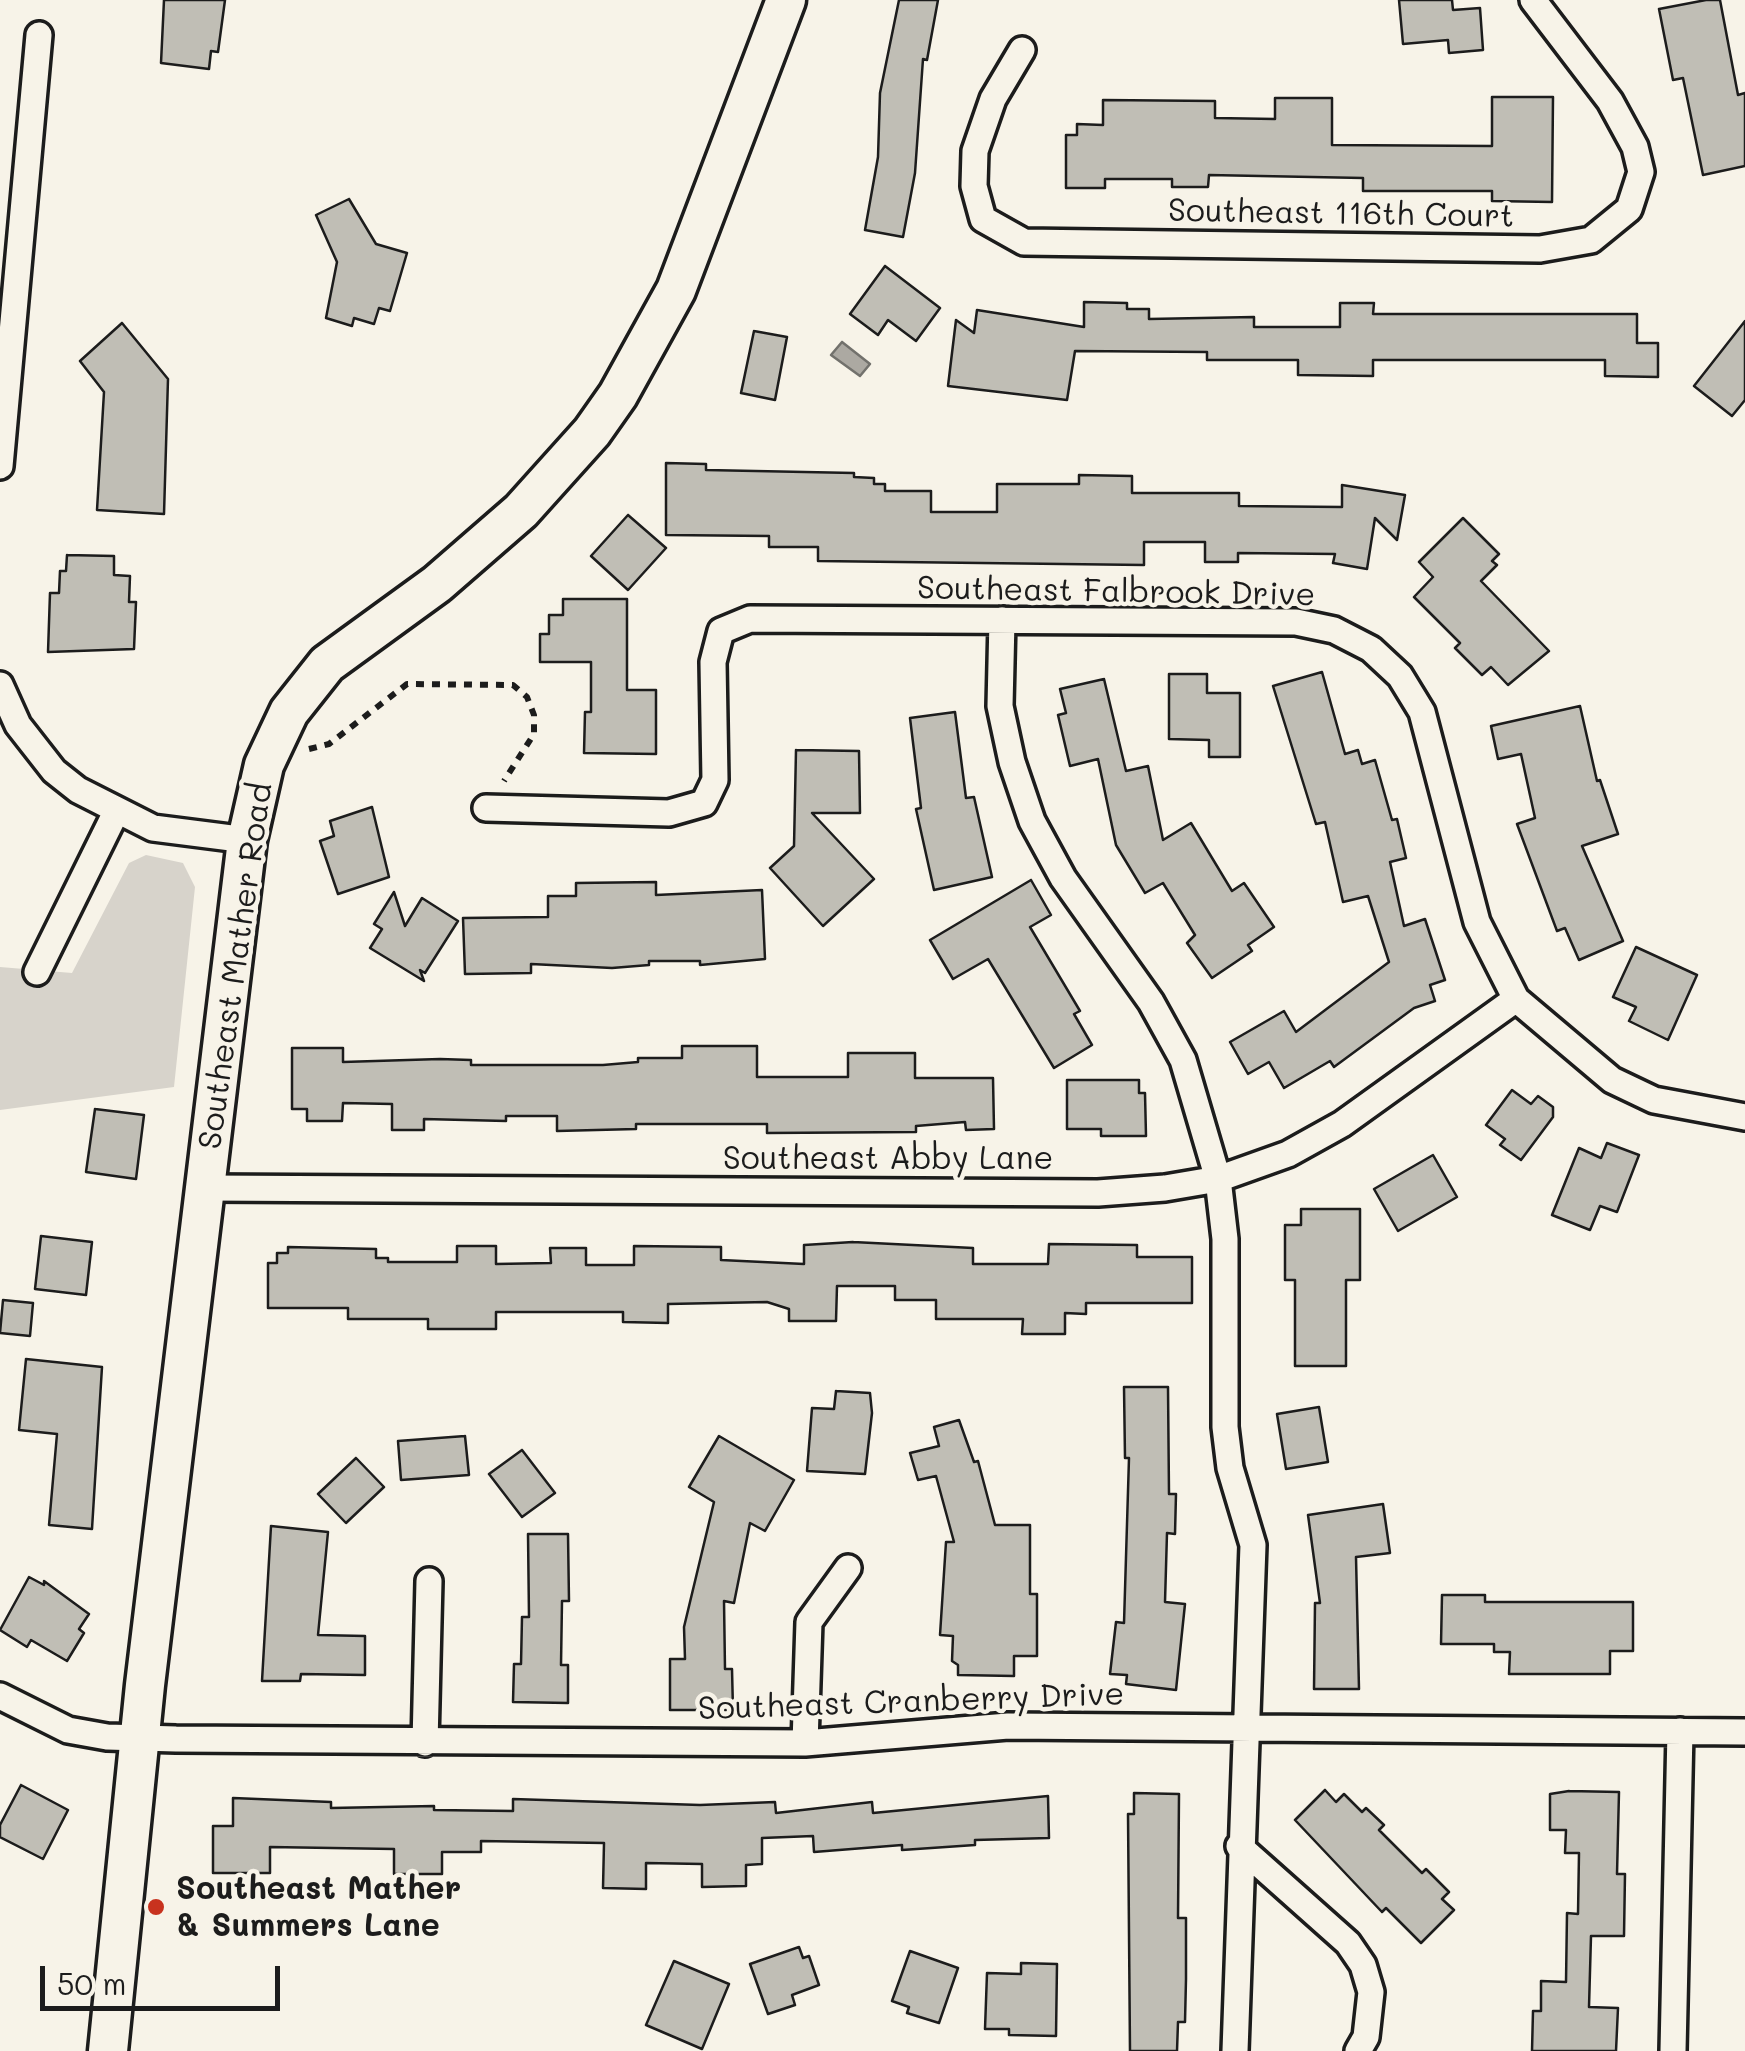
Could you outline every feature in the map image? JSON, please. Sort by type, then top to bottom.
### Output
[{"type":"street","name":"Southeast Mather Road","points":[[108,2051],[140,1738],[247,840],[256,794],[276,736],[306,688],[327,664],[437,584],[510,522],[592,432],[618,395],[676,290],[786,0]]},
{"type":"street","name":"Southeast 116th Court","points":[[1022,50],[994,99],[976,151],[974,186],[982,220],[1024,242],[1540,249],[1591,240],[1629,209],[1641,172],[1634,147],[1610,101],[1534,0]]},
{"type":"street","points":[[0,466],[39,35]]},
{"type":"street","name":"Southeast Falbrook Drive","points":[[486,808],[669,812],[704,803],[715,780],[714,662],[721,631],[750,619],[1296,622],[1334,630],[1371,649],[1400,676],[1422,712],[1477,922],[1516,1000],[1612,1080],[1654,1100],[1745,1117]]},
{"type":"street","points":[[1002,620],[1000,706],[1012,762],[1032,821],[1064,878],[1151,1002],[1183,1060],[1218,1179],[1225,1239],[1225,1427],[1230,1468],[1252,1545],[1239,1846],[1236,2051]]},
{"type":"street","points":[[0,685],[18,724],[54,772],[116,812],[153,828],[247,840]]},
{"type":"street","points":[[37,972],[116,812]]},
{"type":"street","name":"Southeast Abby Lane","points":[[206,1188],[1098,1193],[1165,1188],[1218,1179],[1288,1154],[1342,1124],[1516,1000]]},
{"type":"street","points":[[805,1743],[809,1622],[848,1568]]},
{"type":"street","points":[[425,1743],[429,1582]]},
{"type":"street","name":"Southeast Cranberry Drive","points":[[0,1696],[68,1730],[140,1738],[805,1743],[1008,1726],[1745,1732]]},
{"type":"street","points":[[1673,2051],[1680,1732]]},
{"type":"street","points":[[1239,1846],[1348,1943],[1363,1965],[1370,1992],[1366,2037],[1358,2051]]},
{"type":"path","points":[[276,736],[312,750],[329,744],[407,684],[513,685],[527,697],[534,716],[534,734],[486,808]]},
{"type":"shaded area","points":[[842,342],[870,364],[860,376],[831,355]]},
{"type":"shaded area","points":[[146,855],[183,863],[195,887],[174,1087],[0,1110],[0,967],[72,973],[129,863]]},
{"type":"building","points":[[164,0],[225,0],[218,52],[211,51],[209,69],[161,63]]},
{"type":"building","points":[[899,0],[938,0],[927,60],[923,59],[915,173],[903,237],[865,230],[878,157],[880,93]]},
{"type":"building","points":[[1399,0],[1452,0],[1453,10],[1480,8],[1483,50],[1449,53],[1448,40],[1403,44]]},
{"type":"building","points":[[1720,0],[1738,95],[1745,93],[1745,166],[1703,175],[1683,78],[1673,80],[1659,9]]},
{"type":"building","points":[[1492,97],[1553,97],[1552,202],[1492,201],[1492,191],[1363,191],[1363,178],[1209,175],[1208,187],[1172,187],[1172,179],[1105,179],[1105,188],[1066,188],[1066,135],[1077,135],[1077,124],[1103,125],[1103,100],[1215,101],[1215,118],[1275,119],[1275,98],[1332,98],[1332,145],[1492,146]]},
{"type":"building","points":[[349,199],[376,244],[407,253],[390,311],[379,308],[374,324],[354,318],[352,326],[326,318],[337,262],[316,215]]},
{"type":"building","points":[[885,266],[940,308],[916,341],[888,320],[878,335],[850,314]]},
{"type":"building","points":[[1084,302],[1127,303],[1127,309],[1149,309],[1149,319],[1254,317],[1254,327],[1340,327],[1340,303],[1374,303],[1373,314],[1637,314],[1637,343],[1658,343],[1658,377],[1605,376],[1605,360],[1373,360],[1373,376],[1298,375],[1298,360],[1207,360],[1207,352],[1075,351],[1067,400],[948,386],[956,320],[974,333],[977,310],[1084,327]]},
{"type":"building","points":[[1745,321],[1745,400],[1732,416],[1694,386]]},
{"type":"building","points":[[122,323],[168,379],[164,514],[97,510],[104,392],[80,361]]},
{"type":"building","points":[[754,331],[787,337],[775,400],[741,393]]},
{"type":"building","points":[[666,463],[706,464],[706,470],[854,473],[854,477],[874,478],[874,484],[885,484],[885,491],[931,491],[931,512],[997,512],[997,484],[1079,484],[1079,475],[1132,476],[1132,493],[1239,493],[1239,506],[1342,507],[1342,485],[1405,495],[1397,540],[1375,518],[1367,569],[1333,563],[1335,554],[1238,553],[1238,562],[1205,562],[1205,542],[1144,542],[1144,565],[818,561],[818,547],[769,547],[769,536],[666,535]]},
{"type":"building","points":[[628,515],[666,548],[628,590],[591,556]]},
{"type":"building","points":[[1463,518],[1499,554],[1492,561],[1497,565],[1481,581],[1549,651],[1508,685],[1491,667],[1482,675],[1455,648],[1460,643],[1414,597],[1433,577],[1419,562]]},
{"type":"building","points":[[67,555],[114,556],[114,575],[130,576],[129,602],[136,602],[134,649],[48,652],[50,593],[59,593],[60,571],[66,571]]},
{"type":"building","points":[[563,599],[627,599],[627,690],[656,690],[656,754],[584,753],[585,712],[591,712],[591,662],[540,662],[540,634],[549,634],[549,615],[563,615]]},
{"type":"building","points":[[1322,672],[1345,754],[1358,750],[1362,764],[1375,760],[1392,820],[1397,819],[1406,858],[1390,862],[1404,926],[1425,919],[1445,980],[1430,985],[1435,1001],[1414,1008],[1334,1067],[1330,1061],[1284,1088],[1269,1062],[1248,1074],[1230,1042],[1284,1011],[1296,1032],[1389,962],[1368,896],[1343,902],[1325,822],[1316,824],[1273,686]]},
{"type":"building","points":[[1169,674],[1207,674],[1207,693],[1240,693],[1240,757],[1209,757],[1209,740],[1169,739]]},
{"type":"building","points":[[1104,679],[1126,771],[1148,766],[1163,840],[1191,823],[1232,891],[1244,883],[1274,927],[1248,945],[1252,951],[1212,978],[1187,943],[1195,935],[1163,883],[1145,893],[1116,845],[1098,759],[1070,766],[1058,715],[1066,713],[1060,689]]},
{"type":"building","points":[[1580,706],[1597,781],[1600,780],[1618,834],[1582,846],[1623,941],[1579,960],[1565,928],[1557,931],[1517,824],[1535,818],[1521,754],[1498,759],[1491,726]]},
{"type":"building","points":[[955,712],[966,798],[974,797],[992,877],[934,890],[916,809],[921,808],[910,718]]},
{"type":"building","points":[[796,750],[859,751],[860,813],[812,813],[874,879],[823,926],[770,868],[794,846]]},
{"type":"building","points":[[372,807],[389,877],[338,894],[320,841],[334,836],[330,821]]},
{"type":"building","points":[[1031,880],[1051,915],[1030,927],[1080,1011],[1074,1014],[1092,1045],[1054,1068],[988,959],[953,979],[930,940]]},
{"type":"building","points":[[656,882],[656,895],[762,890],[765,959],[700,965],[700,961],[649,961],[649,965],[612,968],[531,964],[531,973],[465,974],[463,918],[548,917],[548,896],[576,896],[576,883]]},
{"type":"building","points":[[394,892],[405,926],[422,898],[458,921],[425,973],[420,970],[424,981],[370,948],[382,929],[374,924]]},
{"type":"building","points":[[1636,947],[1697,975],[1668,1040],[1629,1021],[1636,1007],[1613,997]]},
{"type":"building","points":[[682,1046],[757,1046],[757,1077],[848,1077],[848,1053],[915,1053],[915,1078],[993,1078],[994,1129],[966,1130],[965,1122],[916,1126],[916,1132],[767,1133],[767,1124],[636,1124],[636,1129],[557,1131],[557,1116],[506,1116],[506,1121],[424,1119],[424,1130],[392,1130],[392,1104],[343,1103],[342,1121],[307,1121],[307,1109],[292,1109],[292,1048],[343,1048],[343,1062],[440,1059],[471,1060],[471,1065],[603,1065],[638,1062],[638,1058],[682,1058]]},
{"type":"building","points":[[1067,1080],[1139,1080],[1139,1093],[1145,1093],[1146,1136],[1101,1136],[1101,1129],[1067,1129]]},
{"type":"building","points":[[1512,1090],[1531,1104],[1538,1096],[1553,1107],[1553,1117],[1521,1160],[1500,1145],[1505,1139],[1486,1125]]},
{"type":"building","points":[[95,1109],[144,1115],[136,1179],[86,1172]]},
{"type":"building","points":[[1607,1143],[1639,1155],[1617,1212],[1600,1206],[1590,1230],[1552,1215],[1579,1148],[1601,1158]]},
{"type":"building","points":[[1433,1155],[1457,1197],[1398,1231],[1374,1189]]},
{"type":"building","points":[[1301,1209],[1360,1209],[1360,1280],[1346,1280],[1346,1366],[1295,1366],[1295,1280],[1285,1280],[1285,1225],[1301,1225]]},
{"type":"building","points":[[41,1236],[92,1242],[86,1295],[35,1289]]},
{"type":"building","points":[[853,1242],[973,1248],[973,1264],[1048,1264],[1049,1244],[1137,1245],[1137,1257],[1192,1257],[1192,1303],[1086,1303],[1086,1314],[1065,1313],[1065,1334],[1022,1334],[1023,1319],[936,1319],[936,1300],[895,1300],[895,1286],[837,1286],[836,1321],[789,1321],[789,1309],[767,1302],[668,1304],[668,1323],[623,1322],[623,1312],[496,1312],[496,1329],[428,1329],[428,1319],[348,1319],[348,1308],[268,1308],[268,1263],[277,1263],[277,1253],[288,1253],[288,1247],[376,1249],[376,1258],[388,1258],[388,1262],[457,1262],[457,1246],[496,1246],[496,1264],[551,1263],[550,1248],[586,1248],[586,1265],[634,1265],[634,1246],[721,1247],[721,1260],[804,1264],[804,1245]]},
{"type":"building","points":[[3,1300],[33,1303],[30,1336],[0,1333]]},
{"type":"building","points":[[26,1359],[102,1367],[92,1529],[49,1525],[57,1434],[19,1430]]},
{"type":"building","points":[[1124,1387],[1168,1387],[1169,1494],[1176,1494],[1175,1534],[1167,1533],[1165,1602],[1185,1604],[1176,1690],[1126,1684],[1127,1675],[1110,1674],[1116,1622],[1124,1623],[1129,1458],[1125,1458]]},
{"type":"building","points":[[836,1391],[870,1393],[872,1413],[865,1474],[807,1471],[812,1408],[834,1409]]},
{"type":"building","points":[[1319,1407],[1328,1462],[1286,1469],[1277,1414]]},
{"type":"building","points":[[959,1420],[974,1462],[978,1461],[995,1525],[1030,1525],[1030,1594],[1037,1594],[1037,1656],[1014,1656],[1014,1676],[958,1675],[958,1665],[952,1661],[953,1636],[940,1635],[946,1542],[954,1542],[936,1476],[918,1480],[910,1453],[939,1446],[934,1427]]},
{"type":"building","points":[[465,1436],[469,1475],[401,1480],[398,1441]]},
{"type":"building","points":[[719,1436],[794,1480],[765,1531],[750,1523],[734,1603],[724,1601],[725,1669],[732,1669],[733,1710],[670,1710],[670,1659],[685,1659],[684,1627],[714,1502],[689,1487]]},
{"type":"building","points":[[522,1450],[555,1493],[522,1517],[489,1474]]},
{"type":"building","points":[[356,1458],[384,1487],[346,1523],[318,1494]]},
{"type":"building","points":[[1383,1504],[1390,1553],[1356,1557],[1359,1689],[1314,1689],[1315,1603],[1320,1603],[1308,1515]]},
{"type":"building","points":[[271,1526],[328,1532],[318,1635],[365,1636],[365,1675],[301,1674],[300,1681],[262,1681]]},
{"type":"building","points":[[528,1534],[568,1534],[569,1601],[562,1601],[561,1665],[568,1665],[568,1703],[513,1702],[514,1664],[521,1664],[522,1617],[529,1617]]},
{"type":"building","points":[[29,1577],[44,1585],[44,1581],[89,1614],[79,1629],[84,1633],[67,1661],[31,1640],[27,1647],[0,1630]]},
{"type":"building","points":[[1442,1595],[1485,1595],[1485,1602],[1633,1602],[1633,1651],[1610,1651],[1610,1674],[1509,1674],[1510,1652],[1494,1652],[1494,1644],[1441,1644]]},
{"type":"building","points":[[21,1785],[68,1810],[43,1859],[0,1837],[0,1825]]},
{"type":"building","points":[[1325,1790],[1336,1802],[1344,1794],[1362,1812],[1366,1808],[1384,1825],[1379,1830],[1422,1873],[1426,1869],[1449,1892],[1442,1899],[1454,1910],[1421,1943],[1386,1908],[1382,1912],[1295,1820]]},
{"type":"building","points":[[1619,1792],[1617,1874],[1625,1874],[1624,1936],[1591,1936],[1589,2007],[1618,2008],[1616,2051],[1532,2051],[1533,2011],[1541,2011],[1541,1981],[1566,1982],[1567,1913],[1578,1914],[1579,1853],[1565,1853],[1566,1830],[1550,1830],[1550,1794]]},
{"type":"building","points":[[1134,1793],[1179,1794],[1178,1918],[1186,1918],[1186,1979],[1185,2022],[1178,2022],[1177,2051],[1130,2051],[1128,1814],[1134,1814]]},
{"type":"building","points":[[1048,1796],[1049,1838],[975,1840],[975,1845],[902,1850],[902,1845],[814,1852],[813,1836],[762,1838],[762,1864],[746,1865],[746,1886],[702,1887],[702,1864],[646,1863],[646,1889],[603,1888],[604,1843],[481,1841],[481,1852],[442,1852],[442,1874],[394,1874],[394,1849],[270,1847],[270,1873],[213,1873],[213,1826],[233,1826],[233,1798],[331,1802],[331,1808],[434,1806],[434,1810],[513,1811],[513,1799],[700,1805],[775,1802],[776,1813],[872,1802],[873,1813]]},
{"type":"building","points":[[799,1947],[803,1958],[809,1956],[819,1985],[792,1995],[795,2005],[768,2014],[750,1964]]},
{"type":"building","points":[[910,1951],[958,1968],[939,2023],[907,2013],[909,2007],[892,2001]]},
{"type":"building","points":[[674,1961],[729,1984],[702,2049],[646,2025]]},
{"type":"building","points":[[1021,1963],[1057,1964],[1056,2036],[1009,2035],[1009,2029],[985,2029],[987,1973],[1021,1974]]},
{"type":"place","name":"Southeast Mather & Summers Lane","points":[[156,1907]]}]
